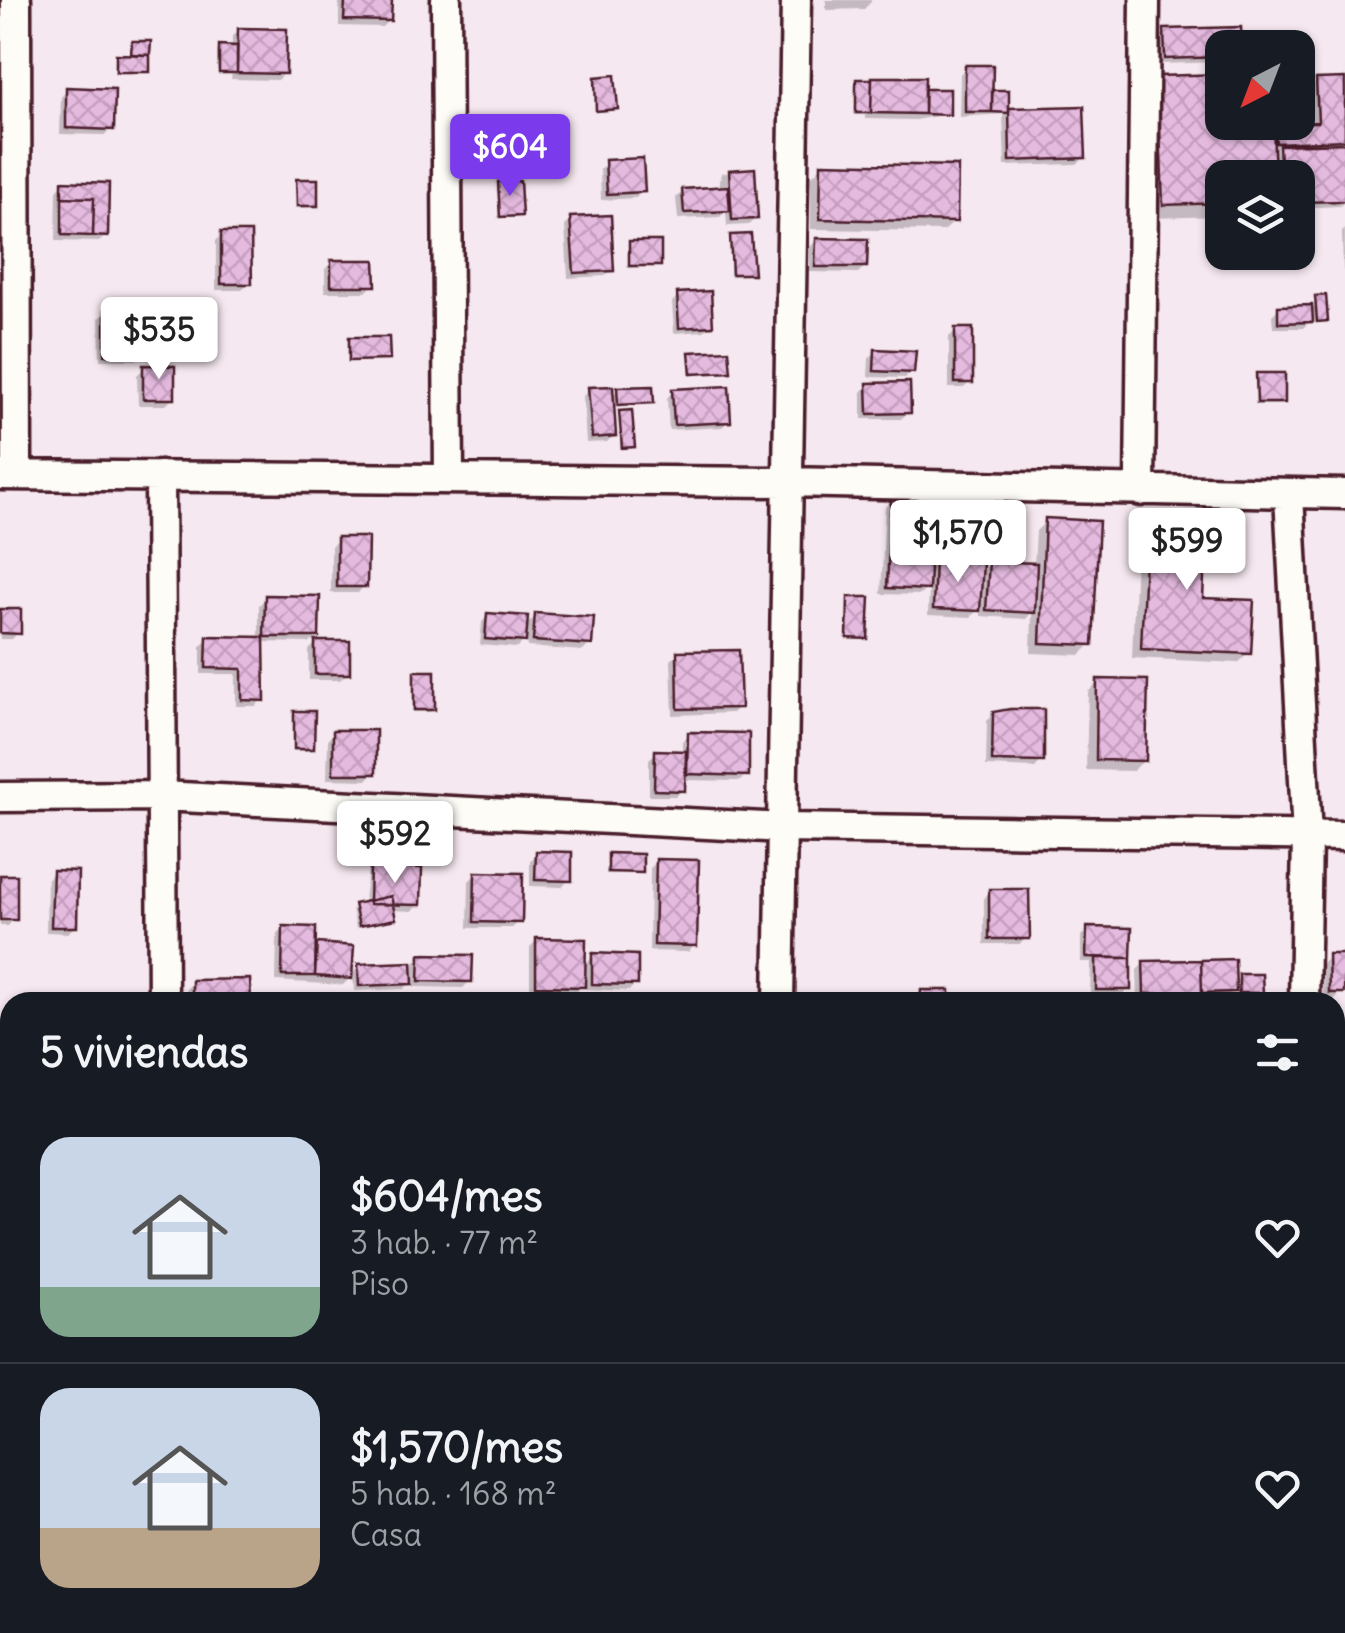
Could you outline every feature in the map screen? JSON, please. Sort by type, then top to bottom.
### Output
[{"type":"street","points":[[16,0],[8,475],[787,482],[1345,494]]},
{"type":"street","points":[[446,0],[449,479]]},
{"type":"street","points":[[779,992],[796,0]]},
{"type":"street","points":[[1140,491],[1145,0]]},
{"type":"street","points":[[160,476],[162,992]]},
{"type":"street","points":[[1289,495],[1306,837],[1304,992]]},
{"type":"street","points":[[0,797],[162,796],[784,828],[1345,836]]},
{"type":"building","points":[[345,0],[392,0],[391,21],[344,20]]},
{"type":"building","points":[[238,28],[287,29],[286,74],[237,73]]},
{"type":"building","points":[[1164,29],[1241,30],[1205,30],[1205,58],[1165,59]]},
{"type":"building","points":[[132,41],[151,41],[150,55],[131,54]]},
{"type":"building","points":[[219,45],[237,46],[237,73],[219,73]]},
{"type":"building","points":[[116,54],[150,55],[150,72],[116,72]]},
{"type":"building","points":[[965,65],[993,65],[992,112],[965,112]]},
{"type":"building","points":[[615,75],[618,109],[596,111],[595,77]]},
{"type":"building","points":[[1205,75],[1205,140],[1274,140],[1274,160],[1205,160],[1205,204],[1163,205],[1158,76]]},
{"type":"building","points":[[872,77],[925,77],[924,114],[871,113]]},
{"type":"building","points":[[1345,78],[1345,140],[1276,143],[1276,140],[1315,140],[1316,79]]},
{"type":"building","points":[[856,79],[872,79],[871,113],[856,113]]},
{"type":"building","points":[[66,87],[115,89],[114,130],[66,128]]},
{"type":"building","points":[[924,89],[950,89],[950,115],[924,114]]},
{"type":"building","points":[[992,90],[1009,90],[1009,113],[992,112]]},
{"type":"building","points":[[1084,106],[1086,158],[1010,161],[1009,108]]},
{"type":"building","points":[[502,130],[549,132],[548,160],[501,157]]},
{"type":"building","points":[[1345,143],[1345,201],[1315,202],[1315,160],[1280,160],[1279,145]]},
{"type":"building","points":[[643,158],[645,192],[607,194],[605,160]]},
{"type":"building","points":[[821,163],[958,166],[957,222],[820,219]]},
{"type":"building","points":[[755,168],[758,219],[732,220],[729,170]]},
{"type":"building","points":[[296,179],[318,179],[318,206],[297,206]]},
{"type":"building","points":[[62,181],[109,183],[108,237],[93,236],[94,198],[62,197]]},
{"type":"building","points":[[520,181],[522,216],[500,217],[498,182]]},
{"type":"building","points":[[728,186],[730,211],[684,213],[682,189]]},
{"type":"building","points":[[62,197],[94,198],[93,236],[62,235]]},
{"type":"building","points":[[611,215],[614,271],[574,273],[570,217]]},
{"type":"building","points":[[221,232],[251,232],[252,284],[221,284]]},
{"type":"building","points":[[751,234],[754,274],[732,274],[730,235]]},
{"type":"building","points":[[816,238],[868,239],[867,267],[815,267]]},
{"type":"building","points":[[629,241],[661,241],[661,266],[629,266]]},
{"type":"building","points":[[331,260],[375,260],[376,286],[331,286]]},
{"type":"building","points":[[711,291],[713,326],[679,328],[677,293]]},
{"type":"building","points":[[1326,295],[1328,321],[1317,322],[1315,296]]},
{"type":"building","points":[[1312,305],[1313,322],[1278,323],[1278,306]]},
{"type":"building","points":[[105,308],[145,308],[145,355],[105,355]]},
{"type":"building","points":[[955,328],[973,328],[973,383],[955,383]]},
{"type":"building","points":[[349,337],[389,337],[390,360],[349,361]]},
{"type":"building","points":[[875,349],[916,351],[914,373],[874,371]]},
{"type":"building","points":[[729,350],[731,372],[691,374],[689,352]]},
{"type":"building","points":[[143,365],[175,366],[175,399],[143,399]]},
{"type":"building","points":[[1256,373],[1285,373],[1285,403],[1257,403]]},
{"type":"building","points":[[910,382],[911,413],[868,414],[867,383]]},
{"type":"building","points":[[613,386],[616,436],[592,438],[588,387]]},
{"type":"building","points":[[653,386],[654,403],[618,405],[617,387]]},
{"type":"building","points":[[729,386],[731,422],[674,425],[672,389]]},
{"type":"building","points":[[632,410],[635,447],[622,448],[619,411]]},
{"type":"building","points":[[891,497],[933,500],[929,590],[887,588]]},
{"type":"building","points":[[1147,513],[1207,515],[1203,598],[1254,600],[1251,654],[1141,649]]},
{"type":"building","points":[[1045,518],[1099,521],[1093,645],[1040,643]]},
{"type":"building","points":[[337,537],[368,537],[367,587],[337,587]]},
{"type":"building","points":[[935,560],[983,562],[980,611],[933,609]]},
{"type":"building","points":[[989,561],[1037,563],[1035,613],[986,610]]},
{"type":"building","points":[[265,595],[320,596],[319,637],[264,637]]},
{"type":"building","points":[[848,597],[870,597],[868,639],[847,638]]},
{"type":"building","points":[[0,609],[21,609],[21,634],[0,633]]},
{"type":"building","points":[[487,613],[528,616],[526,642],[485,639]]},
{"type":"building","points":[[535,613],[594,617],[592,645],[533,641]]},
{"type":"building","points":[[207,636],[264,637],[265,701],[242,700],[242,669],[206,668]]},
{"type":"building","points":[[315,641],[350,641],[350,674],[315,674]]},
{"type":"building","points":[[739,650],[741,708],[678,709],[677,651]]},
{"type":"building","points":[[414,671],[435,671],[435,710],[414,710]]},
{"type":"building","points":[[1097,679],[1148,680],[1146,761],[1096,760]]},
{"type":"building","points":[[1044,709],[1044,762],[992,761],[993,712]]},
{"type":"building","points":[[294,711],[315,711],[314,749],[294,749]]},
{"type":"building","points":[[333,730],[376,730],[376,774],[333,774]]},
{"type":"building","points":[[688,732],[749,733],[749,776],[687,774]]},
{"type":"building","points":[[655,750],[686,751],[685,791],[654,790]]},
{"type":"building","points":[[370,844],[390,844],[390,867],[370,866]]},
{"type":"building","points":[[536,851],[572,852],[572,881],[535,880]]},
{"type":"building","points":[[608,853],[643,854],[643,873],[608,872]]},
{"type":"building","points":[[656,859],[699,860],[697,946],[654,945]]},
{"type":"building","points":[[370,866],[422,868],[421,905],[369,904]]},
{"type":"building","points":[[53,870],[78,871],[77,927],[51,927]]},
{"type":"building","points":[[475,872],[523,873],[522,923],[474,922]]},
{"type":"building","points":[[0,875],[17,875],[17,920],[0,920]]},
{"type":"building","points":[[989,889],[1029,889],[1030,939],[989,939]]},
{"type":"building","points":[[391,896],[396,919],[359,926],[354,904]]},
{"type":"building","points":[[283,926],[316,927],[315,976],[282,976]]},
{"type":"building","points":[[1087,927],[1132,928],[1131,958],[1086,957]]},
{"type":"building","points":[[536,938],[586,939],[585,987],[536,986]]},
{"type":"building","points":[[317,943],[354,946],[352,979],[315,976]]},
{"type":"building","points":[[592,953],[638,955],[638,985],[592,984]]},
{"type":"building","points":[[420,954],[473,955],[472,982],[419,981]]},
{"type":"building","points":[[1328,954],[1345,954],[1344,992],[1329,992]]},
{"type":"building","points":[[1096,958],[1131,958],[1131,990],[1096,990]]},
{"type":"building","points":[[1235,959],[1236,992],[1202,992],[1201,960]]},
{"type":"building","points":[[1201,960],[1202,992],[1144,992],[1143,961]]},
{"type":"building","points":[[412,962],[413,984],[359,986],[358,964]]},
{"type":"building","points":[[1239,974],[1262,974],[1263,992],[1239,992]]},
{"type":"building","points":[[250,979],[251,992],[192,992],[192,980]]}]
